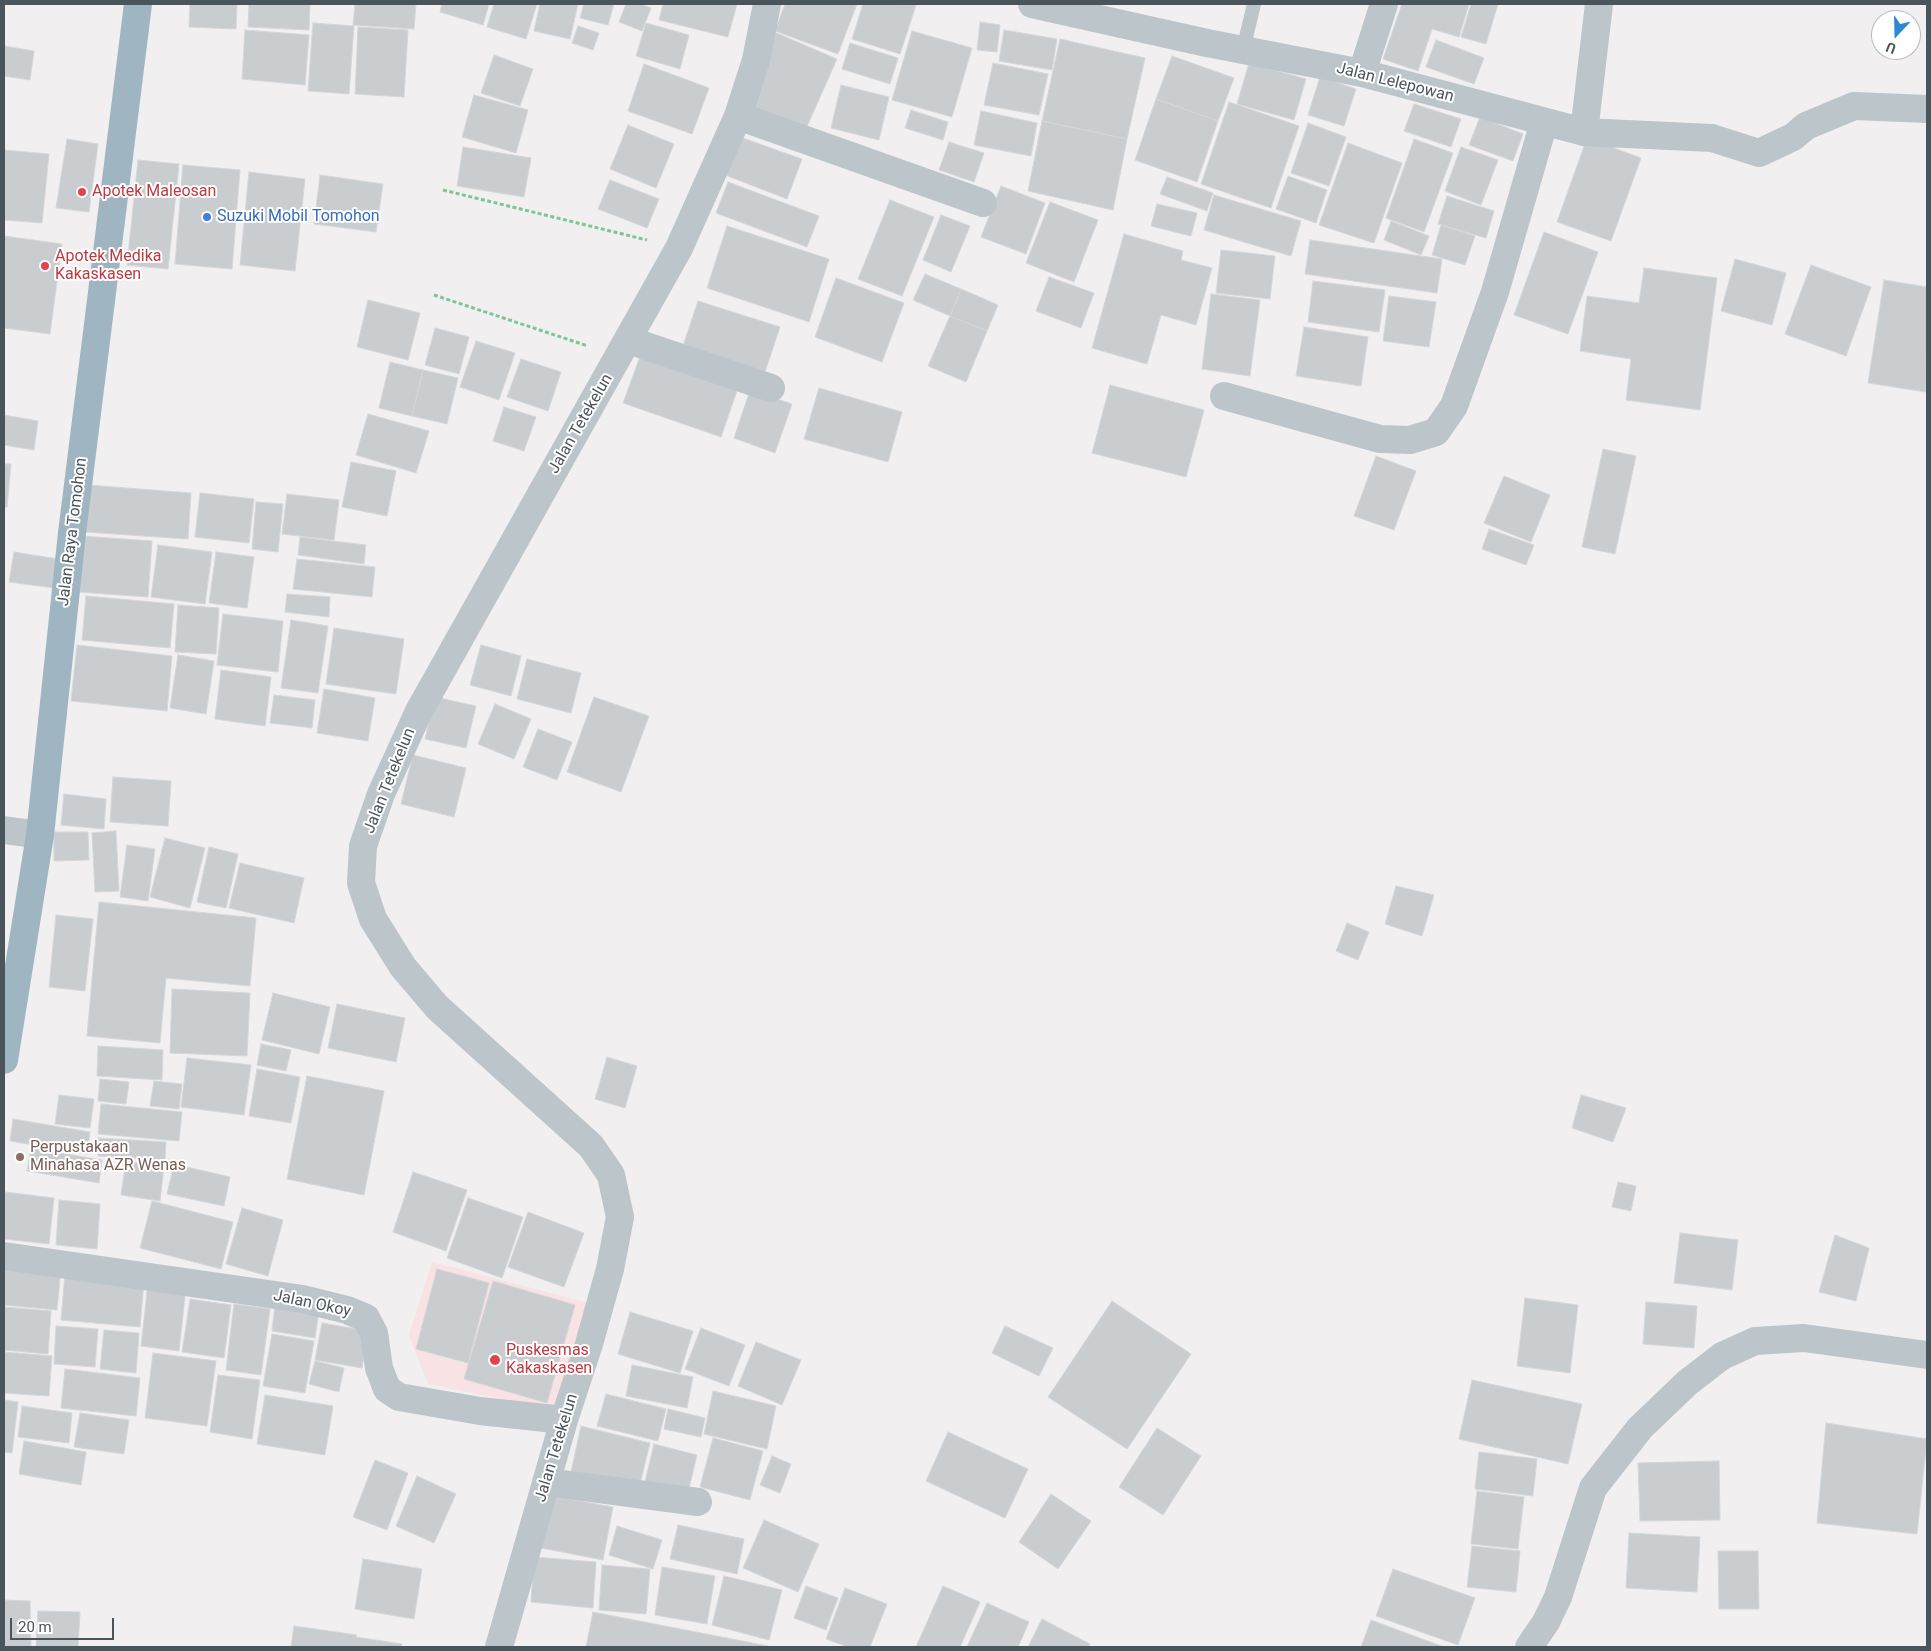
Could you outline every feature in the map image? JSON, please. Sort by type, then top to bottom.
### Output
[{"type":"highway","name":"Jalan Raya Tomohon","points":[[4,1060],[40,835],[72,533],[138,4]]},
{"type":"street","name":"Jalan Tetekelun","points":[[499,1647],[564,1420],[589,1344],[610,1269],[620,1217],[611,1176],[591,1146],[437,1007],[403,967],[372,919],[362,883],[363,846],[381,794],[419,711],[679,248],[738,116],[756,60],[768,4]]},
{"type":"street","name":"Jalan Lelepowan","points":[[1032,4],[1243,50],[1362,73],[1584,132],[1712,138],[1759,153],[1793,136],[1806,126],[1854,106],[1927,109]]},
{"type":"street","points":[[1362,73],[1384,4]]},
{"type":"street","points":[[1584,132],[1599,4]]},
{"type":"street","points":[[738,116],[983,203]]},
{"type":"street","points":[[1224,396],[1380,439],[1410,440],[1436,432],[1454,406],[1494,292],[1544,122]]},
{"type":"street","points":[[624,348],[771,388]]},
{"type":"street","points":[[4,830],[40,835]]},
{"type":"street","name":"Jalan Okoy","points":[[4,1256],[274,1295],[347,1310],[366,1318],[374,1333],[379,1368],[387,1389],[399,1397],[480,1411],[564,1420]]},
{"type":"street","points":[[1530,1647],[1546,1622],[1558,1597],[1594,1488],[1640,1428],[1687,1383],[1722,1356],[1755,1341],[1804,1338],[1927,1356]]},
{"type":"street","points":[[546,1482],[698,1502]]},
{"type":"lane","points":[[1243,50],[1254,4]]},
{"type":"path","points":[[443,190],[679,248]]},
{"type":"path","points":[[434,295],[624,348]]},
{"type":"shaded area","name":"Puskesmas Kakaskasen","points":[[432,1262],[589,1303],[556,1410],[428,1384],[409,1335]]},
{"type":"building","points":[[190,4],[237,4],[236,29],[189,27]]},
{"type":"building","points":[[249,4],[310,4],[309,30],[248,27]]},
{"type":"building","points":[[355,4],[416,4],[414,29],[353,25]]},
{"type":"building","points":[[442,4],[489,4],[483,25],[440,12]]},
{"type":"building","points":[[494,4],[537,4],[526,39],[487,27]]},
{"type":"building","points":[[540,4],[578,4],[570,39],[534,31]]},
{"type":"building","points":[[584,4],[614,4],[608,25],[580,18]]},
{"type":"building","points":[[626,4],[640,4],[651,8],[642,31],[619,22]]},
{"type":"building","points":[[663,4],[737,4],[728,37],[659,20]]},
{"type":"building","points":[[785,4],[857,4],[838,54],[775,31]]},
{"type":"building","points":[[863,4],[916,5],[900,54],[852,39]]},
{"type":"building","points":[[1402,4],[1469,4],[1459,37],[1432,29],[1418,71],[1383,59]]},
{"type":"building","points":[[1471,4],[1498,4],[1486,44],[1461,37]]},
{"type":"building","points":[[980,22],[1000,25],[997,52],[977,50]]},
{"type":"building","points":[[313,23],[354,26],[349,94],[308,91]]},
{"type":"building","points":[[646,23],[689,35],[680,69],[636,56]]},
{"type":"building","points":[[578,26],[599,33],[593,50],[572,43]]},
{"type":"building","points":[[358,27],[408,30],[404,97],[355,94]]},
{"type":"building","points":[[245,30],[309,35],[305,85],[242,79]]},
{"type":"building","points":[[1004,30],[1057,39],[1052,70],[999,61]]},
{"type":"building","points":[[912,31],[972,48],[952,117],[892,100]]},
{"type":"building","points":[[774,32],[837,59],[805,131],[743,104]]},
{"type":"building","points":[[1060,39],[1145,58],[1127,139],[1042,121]]},
{"type":"building","points":[[1436,40],[1484,58],[1474,84],[1426,67]]},
{"type":"building","points":[[850,43],[898,58],[890,84],[842,69]]},
{"type":"building","points":[[4,46],[34,51],[30,80],[4,76]]},
{"type":"building","points":[[494,55],[533,69],[520,106],[481,93]]},
{"type":"building","points":[[1172,56],[1234,78],[1218,121],[1156,99]]},
{"type":"building","points":[[993,63],[1048,74],[1039,115],[984,105]]},
{"type":"building","points":[[1249,63],[1306,79],[1294,120],[1237,104]]},
{"type":"building","points":[[644,64],[709,88],[692,134],[628,111]]},
{"type":"building","points":[[1320,77],[1356,89],[1344,126],[1308,115]]},
{"type":"building","points":[[841,85],[889,97],[879,140],[831,128]]},
{"type":"building","points":[[474,95],[528,110],[516,153],[462,137]]},
{"type":"building","points":[[1156,99],[1218,121],[1197,182],[1135,160]]},
{"type":"building","points":[[1229,102],[1299,126],[1271,208],[1201,184]]},
{"type":"building","points":[[1414,104],[1461,119],[1451,147],[1404,131]]},
{"type":"building","points":[[911,110],[948,122],[943,140],[905,128]]},
{"type":"building","points":[[981,111],[1037,123],[1031,156],[974,145]]},
{"type":"building","points":[[1480,117],[1523,134],[1513,161],[1469,145]]},
{"type":"building","points":[[1042,121],[1127,139],[1113,210],[1028,191]]},
{"type":"building","points":[[1308,123],[1346,137],[1329,186],[1291,173]]},
{"type":"building","points":[[628,125],[674,144],[656,188],[610,169]]},
{"type":"building","points":[[740,137],[802,159],[787,199],[725,175]]},
{"type":"building","points":[[1587,138],[1641,158],[1611,241],[1557,222]]},
{"type":"building","points":[[67,139],[98,144],[89,212],[56,208]]},
{"type":"building","points":[[1414,139],[1453,153],[1424,232],[1386,218]]},
{"type":"building","points":[[949,142],[984,153],[974,182],[939,170]]},
{"type":"building","points":[[1348,143],[1402,163],[1374,243],[1319,225]]},
{"type":"building","points":[[463,147],[531,158],[524,197],[457,186]]},
{"type":"building","points":[[1461,147],[1498,160],[1481,205],[1445,191]]},
{"type":"building","points":[[4,150],[49,154],[42,223],[4,220]]},
{"type":"building","points":[[138,160],[179,164],[168,269],[127,265]]},
{"type":"building","name":"Suzuki Mobil Tomohon","points":[[183,165],[240,170],[232,269],[175,264]]},
{"type":"building","points":[[249,172],[305,179],[295,271],[240,265]]},
{"type":"building","points":[[320,175],[383,184],[376,232],[314,224]]},
{"type":"building","points":[[1288,176],[1327,190],[1316,223],[1276,209]]},
{"type":"building","points":[[1167,177],[1213,193],[1207,211],[1160,194]]},
{"type":"building","points":[[610,180],[659,199],[647,228],[598,209]]},
{"type":"building","points":[[728,182],[819,216],[807,247],[716,213]]},
{"type":"building","points":[[1001,186],[1045,203],[1026,254],[981,237]]},
{"type":"building","points":[[1214,195],[1301,221],[1291,256],[1204,230]]},
{"type":"building","points":[[1447,196],[1494,211],[1486,238],[1438,224]]},
{"type":"building","points":[[890,200],[934,217],[902,296],[858,279]]},
{"type":"building","points":[[1050,202],[1098,220],[1074,282],[1026,263]]},
{"type":"building","points":[[1157,204],[1197,213],[1191,236],[1151,226]]},
{"type":"building","points":[[941,215],[970,226],[951,272],[923,260]]},
{"type":"building","points":[[1391,221],[1429,236],[1421,255],[1384,240]]},
{"type":"building","points":[[1441,225],[1475,236],[1465,265],[1432,255]]},
{"type":"building","points":[[727,226],[829,259],[809,322],[707,288]]},
{"type":"building","points":[[1544,232],[1598,252],[1568,334],[1514,315]]},
{"type":"building","points":[[1124,234],[1183,251],[1181,260],[1212,268],[1196,325],[1161,315],[1147,364],[1092,348]]},
{"type":"building","points":[[4,236],[62,244],[50,334],[4,328]]},
{"type":"building","points":[[1310,240],[1442,259],[1437,293],[1305,274]]},
{"type":"building","points":[[1221,250],[1275,256],[1270,299],[1216,293]]},
{"type":"building","points":[[1735,259],[1786,273],[1772,325],[1721,311]]},
{"type":"building","points":[[1811,265],[1871,287],[1846,356],[1785,334]]},
{"type":"building","points":[[1644,268],[1717,278],[1700,410],[1626,400],[1631,359],[1580,351],[1587,296],[1639,303]]},
{"type":"building","points":[[925,274],[961,289],[950,316],[913,300]]},
{"type":"building","points":[[1049,277],[1094,293],[1081,328],[1036,311]]},
{"type":"building","points":[[836,278],[904,303],[882,362],[815,337]]},
{"type":"building","points":[[1884,280],[1927,287],[1926,392],[1868,383]]},
{"type":"building","points":[[1313,281],[1385,290],[1379,332],[1308,322]]},
{"type":"building","points":[[961,289],[998,305],[987,331],[950,316]]},
{"type":"building","points":[[1211,294],[1260,300],[1250,376],[1202,369]]},
{"type":"building","points":[[1389,296],[1436,302],[1429,347],[1383,341]]},
{"type":"building","points":[[368,300],[420,313],[408,360],[357,347]]},
{"type":"building","points":[[698,301],[780,327],[765,372],[683,346]]},
{"type":"building","points":[[950,316],[987,331],[966,382],[928,366]]},
{"type":"building","points":[[1304,327],[1368,337],[1361,386],[1296,376]]},
{"type":"building","points":[[435,328],[469,337],[459,374],[425,365]]},
{"type":"building","points":[[476,341],[515,353],[499,400],[460,387]]},
{"type":"building","points":[[641,354],[738,388],[721,437],[623,403]]},
{"type":"building","points":[[521,359],[561,372],[548,411],[507,397]]},
{"type":"building","points":[[390,362],[423,370],[412,416],[379,408]]},
{"type":"building","points":[[423,370],[458,378],[447,424],[412,416]]},
{"type":"building","points":[[1110,385],[1204,410],[1186,477],[1092,453]]},
{"type":"building","points":[[819,388],[902,412],[888,462],[804,439]]},
{"type":"building","points":[[750,390],[792,404],[775,453],[734,438]]},
{"type":"building","points":[[504,407],[536,417],[524,451],[493,441]]},
{"type":"building","points":[[368,414],[429,431],[416,473],[356,455]]},
{"type":"building","points":[[4,415],[38,421],[34,450],[4,445]]},
{"type":"building","points":[[1603,449],[1636,456],[1615,554],[1582,547]]},
{"type":"building","points":[[1376,456],[1416,471],[1394,530],[1354,516]]},
{"type":"building","points":[[351,462],[396,471],[387,516],[342,507]]},
{"type":"building","points":[[4,464],[11,464],[7,507],[4,507]]},
{"type":"building","points":[[1504,476],[1550,495],[1531,542],[1484,523]]},
{"type":"building","points":[[88,485],[191,493],[188,539],[85,532]]},
{"type":"building","points":[[200,493],[254,499],[249,543],[195,537]]},
{"type":"building","points":[[287,494],[339,500],[334,540],[282,534]]},
{"type":"building","points":[[256,502],[283,504],[278,552],[252,549]]},
{"type":"building","points":[[1489,529],[1534,545],[1526,565],[1482,549]]},
{"type":"building","points":[[82,536],[152,541],[148,597],[78,592]]},
{"type":"building","points":[[300,537],[366,545],[364,564],[298,555]]},
{"type":"building","points":[[158,545],[212,552],[205,604],[151,597]]},
{"type":"building","points":[[14,552],[58,559],[54,588],[9,582]]},
{"type":"building","points":[[216,552],[254,557],[247,608],[209,603]]},
{"type":"building","points":[[297,559],[375,567],[372,597],[293,589]]},
{"type":"building","points":[[287,594],[330,597],[329,617],[285,612]]},
{"type":"building","points":[[86,596],[174,604],[170,648],[82,640]]},
{"type":"building","points":[[178,605],[219,608],[216,654],[175,652]]},
{"type":"building","points":[[223,614],[283,621],[278,672],[217,665]]},
{"type":"building","points":[[291,620],[328,626],[318,693],[281,688]]},
{"type":"building","points":[[334,628],[404,639],[396,694],[326,684]]},
{"type":"building","points":[[77,645],[172,656],[167,711],[71,701]]},
{"type":"building","points":[[481,645],[521,656],[511,696],[470,685]]},
{"type":"building","points":[[178,655],[214,661],[206,714],[170,708]]},
{"type":"building","points":[[527,659],[581,673],[571,713],[517,699]]},
{"type":"building","points":[[221,670],[271,677],[265,726],[215,719]]},
{"type":"building","points":[[324,689],[375,698],[368,741],[317,733]]},
{"type":"building","points":[[274,695],[315,700],[312,728],[270,723]]},
{"type":"building","points":[[435,697],[476,706],[466,748],[425,739]]},
{"type":"building","points":[[594,697],[649,716],[621,792],[567,772]]},
{"type":"building","points":[[495,704],[531,719],[514,759],[478,744]]},
{"type":"building","points":[[538,729],[572,742],[557,780],[523,767]]},
{"type":"building","points":[[413,755],[466,768],[454,817],[401,804]]},
{"type":"building","points":[[113,777],[171,781],[168,826],[110,822]]},
{"type":"building","points":[[64,794],[106,799],[104,829],[61,825]]},
{"type":"building","points":[[116,831],[119,891],[95,892],[92,833]]},
{"type":"building","points":[[54,832],[88,832],[89,860],[54,861]]},
{"type":"building","points":[[165,838],[205,848],[190,908],[150,897]]},
{"type":"building","points":[[127,845],[155,849],[148,901],[120,897]]},
{"type":"building","points":[[209,847],[238,854],[226,908],[197,902]]},
{"type":"building","points":[[240,863],[304,878],[294,923],[229,908]]},
{"type":"building","points":[[1396,886],[1434,895],[1422,936],[1385,924]]},
{"type":"building","points":[[99,902],[256,918],[250,986],[166,978],[160,1043],[87,1036]]},
{"type":"building","points":[[56,915],[93,919],[85,991],[49,987]]},
{"type":"building","points":[[1347,923],[1369,932],[1358,960],[1336,951]]},
{"type":"building","points":[[172,989],[250,993],[247,1056],[170,1053]]},
{"type":"building","points":[[273,993],[330,1007],[319,1054],[262,1040]]},
{"type":"building","points":[[337,1004],[405,1018],[396,1062],[328,1048]]},
{"type":"building","points":[[261,1044],[291,1050],[286,1071],[257,1065]]},
{"type":"building","points":[[98,1046],[163,1050],[162,1080],[97,1076]]},
{"type":"building","points":[[607,1057],[637,1066],[625,1108],[595,1099]]},
{"type":"building","points":[[187,1058],[251,1065],[244,1115],[181,1107]]},
{"type":"building","points":[[257,1069],[300,1077],[291,1123],[249,1116]]},
{"type":"building","points":[[307,1076],[384,1091],[364,1195],[287,1179]]},
{"type":"building","points":[[100,1079],[129,1082],[126,1104],[98,1101]]},
{"type":"building","points":[[154,1081],[182,1084],[179,1109],[150,1106]]},
{"type":"building","points":[[59,1095],[94,1099],[90,1128],[55,1124]]},
{"type":"building","points":[[1581,1095],[1626,1108],[1613,1142],[1572,1128]]},
{"type":"building","points":[[101,1104],[182,1112],[179,1141],[98,1134]]},
{"type":"building","points":[[13,1119],[90,1132],[87,1154],[10,1141]]},
{"type":"building","points":[[98,1138],[166,1142],[165,1160],[98,1156]]},
{"type":"building","points":[[31,1148],[102,1160],[99,1183],[27,1171]]},
{"type":"building","points":[[126,1161],[164,1166],[160,1201],[121,1195]]},
{"type":"building","points":[[174,1164],[230,1177],[224,1206],[167,1194]]},
{"type":"building","points":[[413,1172],[467,1190],[446,1251],[393,1232]]},
{"type":"building","points":[[1618,1182],[1636,1186],[1631,1211],[1612,1207]]},
{"type":"building","points":[[5,1192],[54,1198],[49,1244],[4,1239]]},
{"type":"building","points":[[468,1198],[523,1217],[502,1278],[447,1258]]},
{"type":"building","points":[[59,1200],[100,1204],[97,1249],[56,1245]]},
{"type":"building","points":[[152,1201],[233,1222],[221,1269],[140,1248]]},
{"type":"building","points":[[242,1208],[283,1220],[268,1276],[226,1264]]},
{"type":"building","points":[[528,1212],[584,1233],[564,1287],[508,1267]]},
{"type":"building","points":[[1680,1233],[1738,1240],[1732,1290],[1674,1283]]},
{"type":"building","points":[[1835,1235],[1869,1248],[1856,1301],[1819,1292]]},
{"type":"building","points":[[4,1263],[61,1268],[57,1310],[4,1305]]},
{"type":"building","points":[[437,1269],[489,1283],[468,1363],[416,1349]]},
{"type":"building","points":[[65,1274],[144,1281],[140,1327],[61,1320]]},
{"type":"building","points":[[493,1281],[575,1305],[547,1403],[464,1379]]},
{"type":"building","points":[[148,1283],[186,1288],[179,1351],[141,1346]]},
{"type":"building","points":[[1525,1298],[1578,1305],[1570,1373],[1517,1366]]},
{"type":"building","points":[[190,1299],[231,1305],[224,1358],[182,1352]]},
{"type":"building","points":[[1112,1301],[1191,1354],[1127,1449],[1048,1397]]},
{"type":"building","points":[[1646,1302],[1697,1306],[1694,1348],[1643,1344]]},
{"type":"building","points":[[234,1304],[270,1309],[261,1375],[226,1370]]},
{"type":"building","points":[[275,1305],[319,1311],[315,1338],[272,1331]]},
{"type":"building","points":[[4,1307],[51,1311],[48,1354],[4,1350]]},
{"type":"building","points":[[630,1312],[693,1331],[680,1373],[618,1354]]},
{"type":"building","points":[[322,1323],[368,1331],[362,1368],[315,1360]]},
{"type":"building","points":[[56,1326],[98,1329],[95,1367],[54,1364]]},
{"type":"building","points":[[1005,1326],[1053,1348],[1039,1376],[992,1353]]},
{"type":"building","points":[[701,1328],[745,1345],[729,1386],[685,1369]]},
{"type":"building","points":[[104,1330],[139,1333],[136,1373],[100,1369]]},
{"type":"building","points":[[272,1334],[314,1341],[305,1393],[263,1386]]},
{"type":"building","points":[[756,1342],[801,1360],[782,1405],[738,1386]]},
{"type":"building","points":[[4,1352],[52,1356],[49,1396],[4,1393]]},
{"type":"building","points":[[153,1353],[216,1361],[207,1426],[145,1418]]},
{"type":"building","points":[[315,1361],[344,1368],[339,1392],[309,1384]]},
{"type":"building","points":[[632,1365],[693,1377],[687,1408],[626,1396]]},
{"type":"building","points":[[65,1369],[140,1378],[136,1416],[61,1408]]},
{"type":"building","points":[[218,1375],[260,1380],[252,1439],[210,1432]]},
{"type":"building","points":[[1472,1380],[1582,1404],[1568,1464],[1459,1439]]},
{"type":"building","points":[[713,1391],[776,1406],[767,1449],[704,1434]]},
{"type":"building","points":[[606,1394],[666,1409],[658,1441],[597,1426]]},
{"type":"building","points":[[265,1395],[333,1406],[325,1455],[257,1444]]},
{"type":"building","points":[[4,1400],[18,1402],[12,1453],[4,1452]]},
{"type":"building","points":[[22,1406],[72,1413],[69,1443],[18,1437]]},
{"type":"building","points":[[668,1409],[705,1418],[701,1437],[664,1429]]},
{"type":"building","points":[[80,1413],[129,1420],[124,1454],[74,1447]]},
{"type":"building","points":[[1826,1423],[1927,1439],[1917,1534],[1817,1523]]},
{"type":"building","points":[[581,1426],[650,1443],[639,1488],[571,1472]]},
{"type":"building","points":[[1157,1428],[1201,1456],[1163,1515],[1119,1487]]},
{"type":"building","points":[[948,1432],[1028,1469],[1005,1518],[926,1481]]},
{"type":"building","points":[[713,1438],[763,1451],[750,1500],[700,1487]]},
{"type":"building","points":[[24,1441],[86,1452],[81,1485],[19,1474]]},
{"type":"building","points":[[654,1444],[697,1455],[687,1497],[644,1486]]},
{"type":"building","points":[[1479,1452],[1537,1459],[1533,1496],[1475,1489]]},
{"type":"building","points":[[772,1456],[791,1464],[780,1493],[760,1485]]},
{"type":"building","points":[[375,1460],[408,1473],[387,1530],[353,1517]]},
{"type":"building","points":[[1719,1461],[1720,1520],[1640,1521],[1638,1463]]},
{"type":"building","points":[[417,1476],[456,1494],[434,1543],[396,1526]]},
{"type":"building","points":[[1477,1491],[1524,1497],[1518,1549],[1471,1544]]},
{"type":"building","points":[[1051,1494],[1091,1521],[1058,1569],[1019,1542]]},
{"type":"building","points":[[546,1495],[613,1507],[603,1560],[536,1547]]},
{"type":"building","points":[[764,1520],[819,1544],[798,1592],[743,1568]]},
{"type":"building","points":[[678,1525],[744,1539],[737,1574],[670,1559]]},
{"type":"building","points":[[617,1526],[662,1540],[653,1569],[609,1555]]},
{"type":"building","points":[[1629,1533],[1700,1537],[1697,1592],[1626,1588]]},
{"type":"building","points":[[1472,1546],[1520,1551],[1516,1592],[1467,1587]]},
{"type":"building","points":[[1718,1551],[1758,1551],[1759,1609],[1719,1609]]},
{"type":"building","points":[[534,1557],[596,1562],[593,1608],[531,1602]]},
{"type":"building","points":[[363,1559],[422,1569],[414,1619],[355,1609]]},
{"type":"building","points":[[602,1565],[650,1569],[646,1614],[599,1610]]},
{"type":"building","points":[[662,1567],[715,1576],[707,1624],[655,1615]]},
{"type":"building","points":[[1393,1569],[1475,1598],[1458,1645],[1376,1616]]},
{"type":"building","points":[[724,1576],[782,1590],[769,1640],[712,1625]]},
{"type":"building","points":[[806,1586],[838,1598],[826,1630],[794,1618]]},
{"type":"building","points":[[943,1586],[980,1602],[960,1647],[916,1647]]},
{"type":"building","points":[[845,1588],[887,1604],[870,1647],[848,1647],[826,1639]]},
{"type":"building","points":[[4,1600],[30,1601],[31,1647],[4,1647]]},
{"type":"building","points":[[987,1603],[1029,1622],[1018,1647],[967,1647]]},
{"type":"building","points":[[38,1611],[80,1612],[78,1647],[36,1647]]},
{"type":"building","points":[[593,1612],[768,1646],[768,1647],[586,1647]]},
{"type":"building","points":[[1042,1619],[1090,1644],[1088,1647],[1028,1647]]},
{"type":"building","points":[[1371,1620],[1444,1647],[1361,1647]]},
{"type":"building","points":[[294,1626],[402,1644],[401,1647],[291,1647]]},
{"type":"place","name":"Apotek Maleosan","points":[[82,192]]},
{"type":"place","name":"Suzuki Mobil Tomohon","points":[[207,217]]},
{"type":"place","name":"Apotek Medika Kakaskasen","points":[[45,266]]},
{"type":"place","name":"Perpustakaan Minahasa AZR Wenas","points":[[20,1157]]},
{"type":"place","name":"Puskesmas Kakaskasen","points":[[495,1360]]}]
